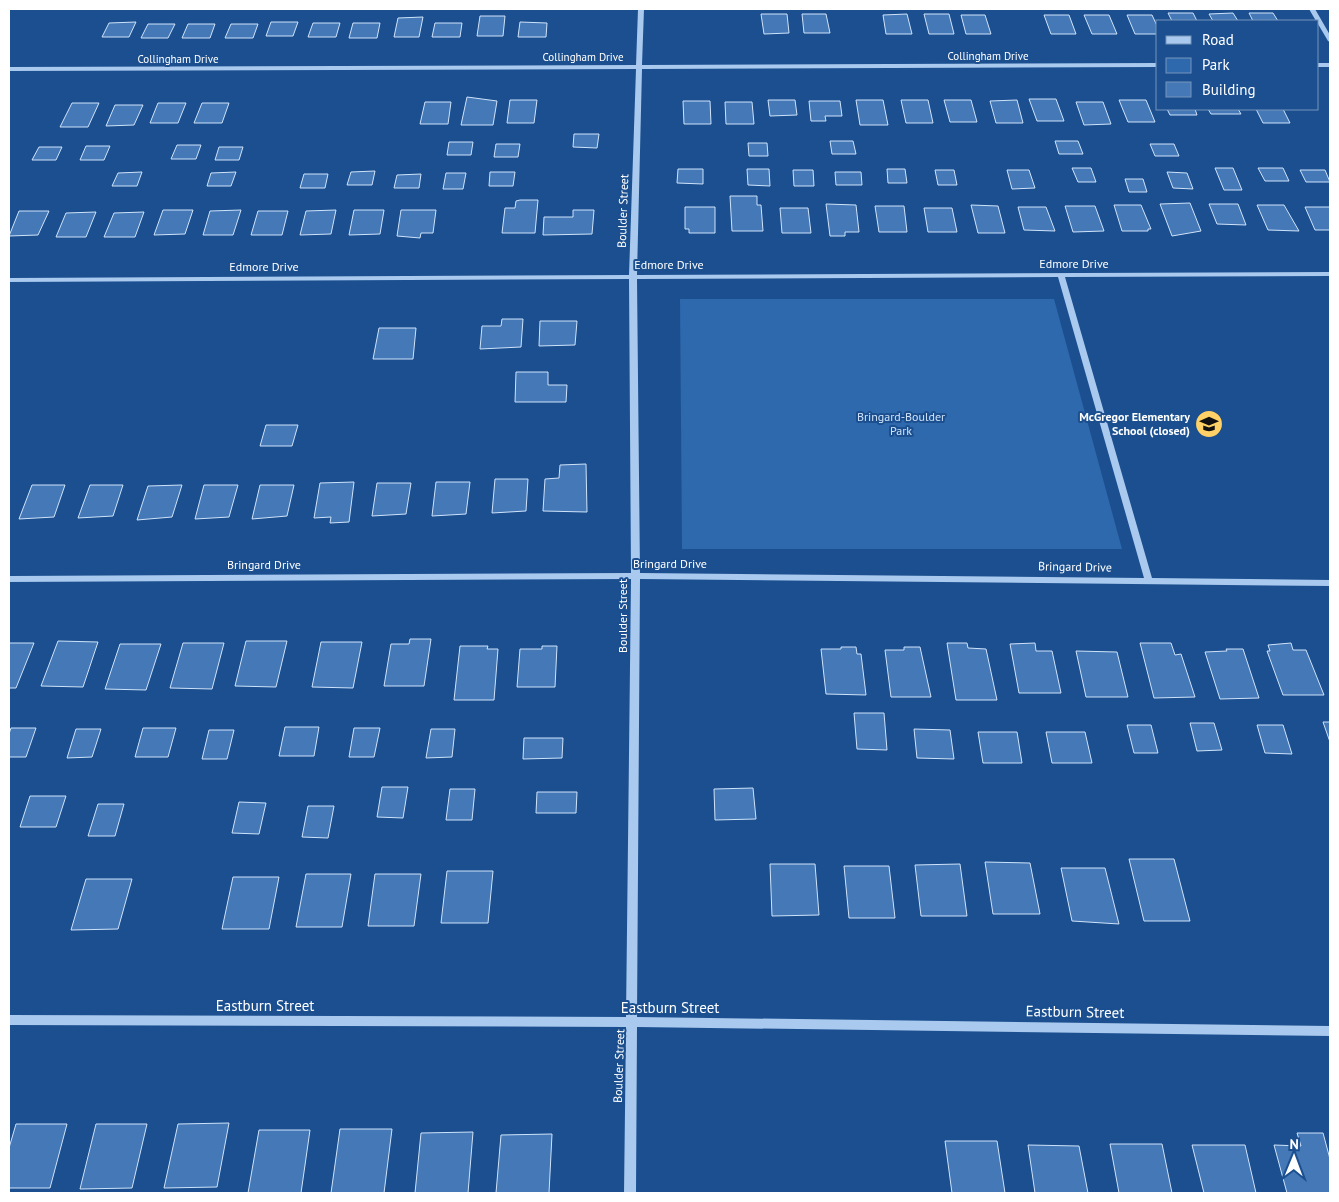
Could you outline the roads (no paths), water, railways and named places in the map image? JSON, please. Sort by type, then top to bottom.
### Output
[{"type":"street","name":"Boulder Street","points":[[630,1193],[636,576],[633,276],[641,9]]},
{"type":"street","points":[[1312,9],[1318,20]]},
{"type":"street","points":[[1319,21],[1330,40]]},
{"type":"street","name":"Collingham Drive","points":[[9,70],[1156,65]]},
{"type":"street","name":"Edmore Drive","points":[[9,280],[1330,274]]},
{"type":"street","points":[[1061,275],[1148,581]]},
{"type":"street","name":"Bringard Drive","points":[[9,578],[636,576],[1330,582]]},
{"type":"street","name":"Eastburn Street","points":[[9,1020],[633,1022],[1330,1030]]},
{"type":"place","name":"McGregor Elementary School (closed)","points":[[1209,424]]},
{"type":"park label","name":"Bringard-Boulder Park","points":[[901,424]]}]
